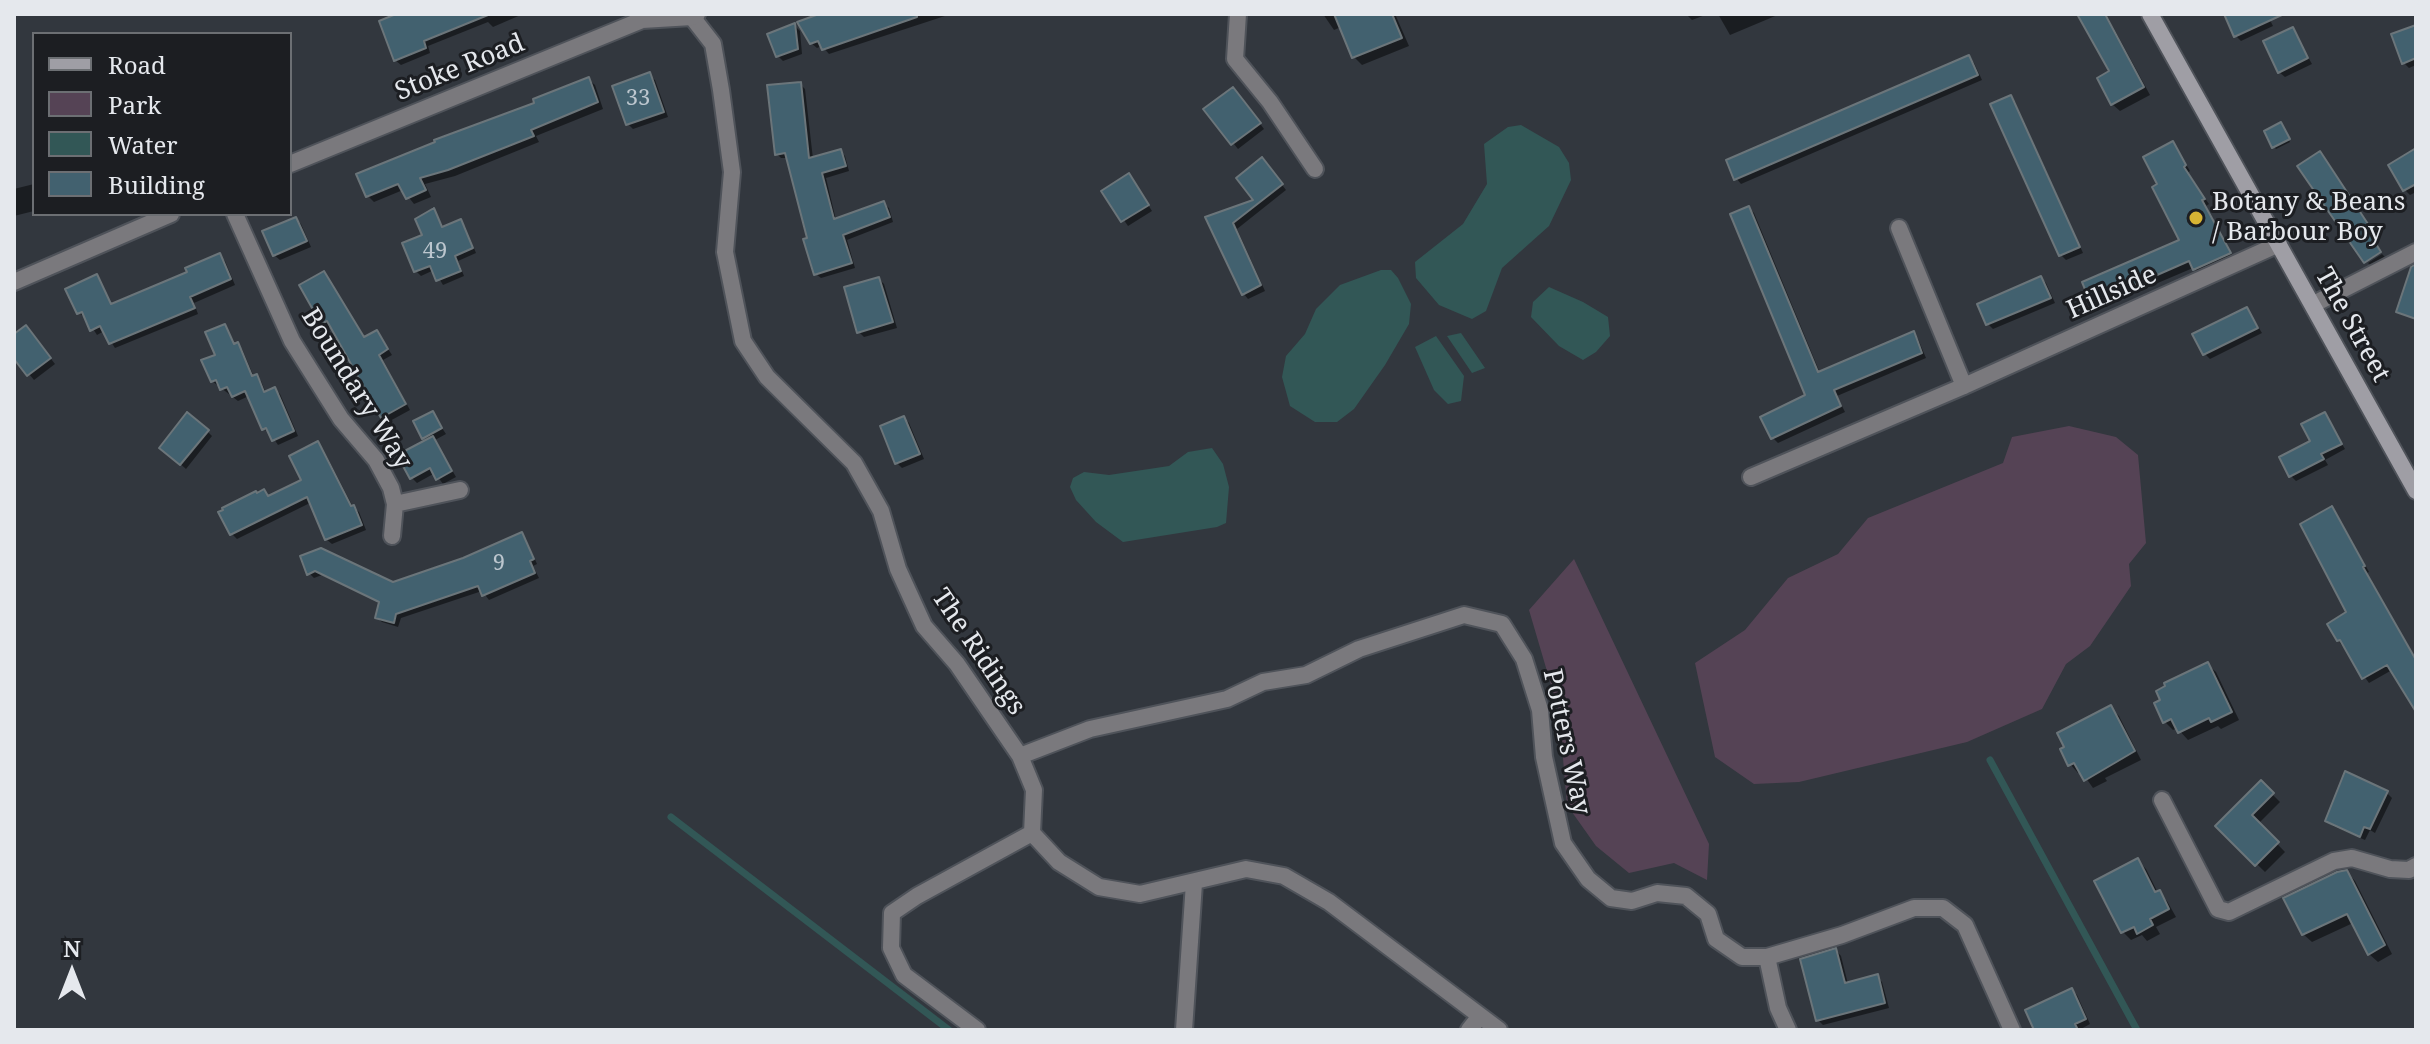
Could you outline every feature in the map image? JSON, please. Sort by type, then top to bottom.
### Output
[{"type":"main road","name":"The Street","points":[[2150,14],[2416,491]]},
{"type":"street","points":[[1238,14],[1235,59],[1270,102],[1315,169]]},
{"type":"street","name":"Stoke Road","points":[[292,163],[642,20],[694,16]]},
{"type":"street","name":"The Ridings","points":[[694,16],[713,44],[721,90],[732,172],[725,252],[743,341],[767,377],[854,463],[881,511],[898,569],[924,626],[957,664],[1020,756],[1034,790],[1032,833]]},
{"type":"street","points":[[14,282],[166,216]]},
{"type":"street","name":"Boundary Way","points":[[236,216],[292,341],[341,419],[376,460],[391,488],[395,504],[392,536]]},
{"type":"street","points":[[1899,228],[1964,386]]},
{"type":"street","name":"Hillside","points":[[1751,477],[1964,386],[2279,244]]},
{"type":"street","points":[[2314,304],[2416,252]]},
{"type":"street","name":"Boundary Way","points":[[395,504],[460,490]]},
{"type":"street","name":"Potters Way","points":[[1020,756],[1090,729],[1191,708],[1227,699],[1263,682],[1306,675],[1359,649],[1464,615],[1502,624],[1524,659],[1540,710],[1544,757],[1563,843],[1588,879],[1611,898],[1632,901],[1657,893],[1686,896],[1708,914],[1716,939],[1742,957],[1767,957],[1842,935],[1914,908],[1943,908],[1965,925],[2012,1030]]},
{"type":"street","points":[[2162,800],[2218,909],[2229,912],[2334,861],[2352,858],[2390,869],[2409,870],[2416,866]]},
{"type":"street","points":[[977,1030],[904,975],[891,948],[892,913],[1032,833],[1059,862],[1099,887],[1140,894],[1246,869],[1284,876],[1329,902],[1499,1030]]},
{"type":"street","points":[[1184,1030],[1194,883]]},
{"type":"street","points":[[1767,957],[1778,1008],[1788,1030]]},
{"type":"street","points":[[1469,1030],[1480,1016]]},
{"type":"green space","points":[[2069,426],[2116,437],[2138,455],[2146,543],[2129,564],[2131,586],[2090,646],[2066,664],[2042,709],[1967,742],[1799,782],[1754,784],[1715,757],[1695,663],[1745,630],[1788,578],[1838,554],[1868,518],[2003,463],[2012,437]]},
{"type":"green space","points":[[1574,559],[1709,844],[1707,880],[1674,863],[1629,873],[1596,846],[1567,805],[1559,712],[1529,610]]},
{"type":"water","points":[[1521,125],[1559,147],[1569,163],[1571,180],[1549,226],[1502,268],[1486,311],[1472,319],[1439,305],[1416,278],[1415,262],[1463,224],[1487,184],[1484,144],[1508,127]]},
{"type":"water","points":[[1381,270],[1391,270],[1398,278],[1411,304],[1409,324],[1354,409],[1337,422],[1315,422],[1290,406],[1282,377],[1286,356],[1305,334],[1316,309],[1340,285]]},
{"type":"water","points":[[1549,287],[1608,317],[1610,336],[1596,352],[1583,360],[1559,346],[1531,317],[1533,302]]},
{"type":"water","points":[[1461,333],[1485,368],[1472,373],[1447,336]]},
{"type":"water","points":[[1436,336],[1464,376],[1461,401],[1448,404],[1434,390],[1415,347]]},
{"type":"water","points":[[1212,448],[1223,464],[1229,487],[1226,523],[1217,527],[1123,542],[1096,522],[1076,500],[1070,487],[1073,478],[1084,472],[1109,475],[1169,466],[1188,452]]},
{"type":"building","points":[[396,14],[488,15],[424,41],[426,48],[394,61],[379,21]]},
{"type":"building","points":[[819,14],[917,14],[917,17],[822,50],[818,41],[810,44],[797,22]]},
{"type":"building","points":[[1334,14],[1392,14],[1402,38],[1352,58]]},
{"type":"building","points":[[2077,14],[2105,14],[2144,87],[2111,105],[2097,78],[2109,71]]},
{"type":"building","points":[[2224,14],[2284,14],[2234,37]]},
{"type":"building","points":[[795,23],[798,49],[776,57],[767,34]]},
{"type":"building","points":[[2416,25],[2416,58],[2402,64],[2391,34]]},
{"type":"building","points":[[2293,27],[2308,58],[2278,73],[2263,41]]},
{"type":"building","points":[[1969,55],[1978,75],[1734,180],[1726,160]]},
{"type":"building","points":[[650,72],[664,112],[626,125],[612,86]]},
{"type":"building","points":[[589,77],[598,102],[531,130],[534,136],[420,178],[426,190],[406,199],[398,184],[366,197],[356,174],[434,140],[534,103],[533,99]]},
{"type":"building","points":[[801,82],[809,158],[841,149],[846,166],[822,173],[834,219],[884,201],[890,217],[843,235],[852,263],[814,275],[785,153],[775,155],[767,85]]},
{"type":"building","points":[[1233,87],[1261,123],[1231,145],[1203,109]]},
{"type":"building","points":[[2011,95],[2080,247],[2059,256],[1990,104]]},
{"type":"building","points":[[2281,122],[2290,139],[2272,148],[2264,131]]},
{"type":"building","points":[[2173,141],[2231,253],[2193,270],[2189,261],[2091,304],[2082,282],[2179,240],[2152,187],[2157,184],[2143,157]]},
{"type":"building","points":[[2416,148],[2416,184],[2403,191],[2388,165]]},
{"type":"building","points":[[2320,151],[2368,224],[2365,226],[2381,252],[2364,263],[2297,166]]},
{"type":"building","points":[[1262,157],[1283,184],[1233,223],[1261,285],[1242,295],[1205,217],[1253,200],[1236,178]]},
{"type":"building","points":[[1129,173],[1149,205],[1121,222],[1101,191]]},
{"type":"building","points":[[1749,206],[1818,372],[1914,331],[1922,353],[1834,390],[1841,406],[1771,439],[1760,417],[1805,395],[1730,214]]},
{"type":"building","points":[[434,208],[442,227],[461,219],[473,248],[455,256],[461,271],[436,281],[430,266],[414,272],[402,243],[422,235],[415,219]]},
{"type":"building","points":[[296,217],[307,241],[273,256],[262,231]]},
{"type":"building","points":[[220,253],[231,279],[190,297],[195,308],[109,344],[100,326],[90,331],[82,312],[77,314],[65,289],[97,274],[111,304],[187,272],[185,268]]},
{"type":"building","points":[[2416,264],[2416,319],[2396,312],[2411,267]]},
{"type":"building","points":[[324,271],[364,337],[377,330],[388,349],[379,355],[406,404],[381,418],[327,321],[321,324],[299,285]]},
{"type":"building","points":[[2041,276],[2051,298],[1986,325],[1977,304]]},
{"type":"building","points":[[879,277],[893,322],[857,333],[844,287]]},
{"type":"building","points":[[2247,307],[2258,328],[2203,355],[2192,334]]},
{"type":"building","points":[[225,324],[234,344],[238,342],[252,376],[257,374],[264,392],[275,387],[294,431],[272,441],[266,428],[262,430],[245,391],[232,397],[227,387],[220,390],[216,380],[211,382],[201,360],[215,355],[205,332]]},
{"type":"building","points":[[26,325],[51,358],[27,376],[14,359],[14,334]]},
{"type":"building","points":[[433,411],[442,428],[422,439],[413,421]]},
{"type":"building","points":[[187,412],[209,430],[180,465],[159,448]]},
{"type":"building","points":[[2325,412],[2342,444],[2321,454],[2324,459],[2289,477],[2279,457],[2310,441],[2301,424]]},
{"type":"building","points":[[904,416],[920,454],[895,464],[880,426]]},
{"type":"building","points":[[433,436],[452,471],[436,480],[430,468],[410,479],[397,455]]},
{"type":"building","points":[[318,441],[362,525],[325,540],[307,497],[230,535],[218,512],[256,491],[264,489],[268,496],[301,480],[289,456]]},
{"type":"building","points":[[2332,506],[2416,660],[2416,712],[2387,665],[2362,679],[2327,624],[2346,612],[2300,524]]},
{"type":"building","points":[[522,532],[534,559],[530,561],[535,573],[482,596],[478,586],[396,614],[394,623],[375,618],[379,602],[315,571],[307,575],[300,556],[321,548],[393,582],[463,558]]},
{"type":"building","points":[[2208,662],[2232,712],[2211,722],[2209,718],[2178,733],[2171,719],[2163,723],[2154,703],[2160,700],[2156,691],[2165,686],[2164,683]]},
{"type":"building","points":[[2111,705],[2135,751],[2084,781],[2074,763],[2068,766],[2057,733]]},
{"type":"building","points":[[2345,771],[2388,791],[2370,829],[2364,827],[2360,837],[2325,821]]},
{"type":"building","points":[[2261,780],[2274,793],[2252,815],[2279,842],[2255,866],[2215,826]]},
{"type":"building","points":[[2138,858],[2155,892],[2160,890],[2169,909],[2150,919],[2153,925],[2137,934],[2134,927],[2121,933],[2094,881]]},
{"type":"building","points":[[2347,870],[2385,945],[2368,955],[2347,914],[2302,935],[2283,898]]},
{"type":"building","points":[[1836,948],[1845,983],[1878,974],[1885,1003],[1816,1021],[1800,959]]},
{"type":"building","points":[[2072,988],[2086,1019],[2075,1024],[2078,1030],[2034,1030],[2025,1010]]},
{"type":"waterway","points":[[1990,760],[2137,1030]]},
{"type":"waterway","points":[[671,817],[949,1030]]},
{"type":"place","name":"Botany & Beans / Barbour Boy","points":[[2196,218]]}]
